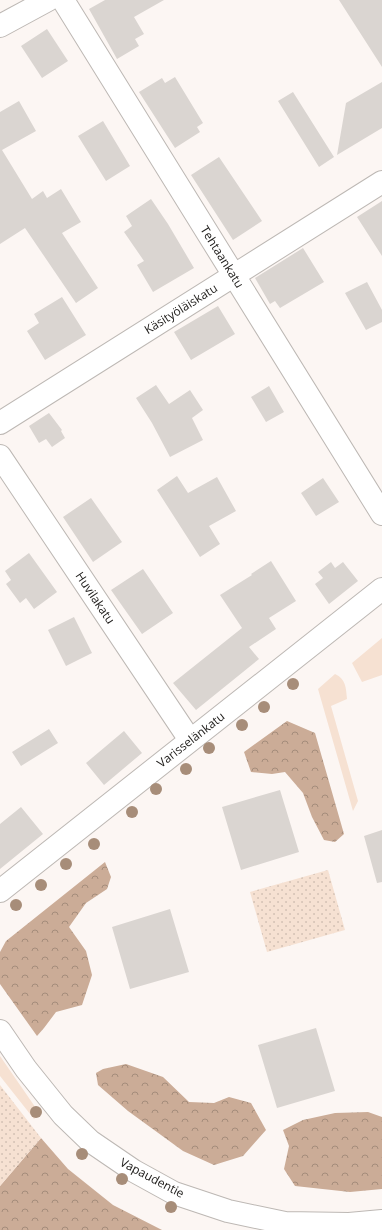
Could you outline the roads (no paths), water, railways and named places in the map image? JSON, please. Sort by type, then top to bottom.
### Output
[{"type":"street","points":[[0,26],[48,0]]},
{"type":"street","name":"Tehtaankatu","points":[[63,0],[382,514]]},
{"type":"street","name":"Käsityöläiskatu","points":[[0,423],[382,182]]},
{"type":"street","name":"Huvilakatu","points":[[0,456],[190,740]]},
{"type":"street","name":"Varisselänkatu","points":[[0,891],[382,589]]},
{"type":"street","name":"Vapaudentie","points":[[0,1031],[26,1069],[63,1115],[90,1141],[134,1171],[174,1194],[228,1211],[285,1223],[349,1224],[382,1221]]}]
